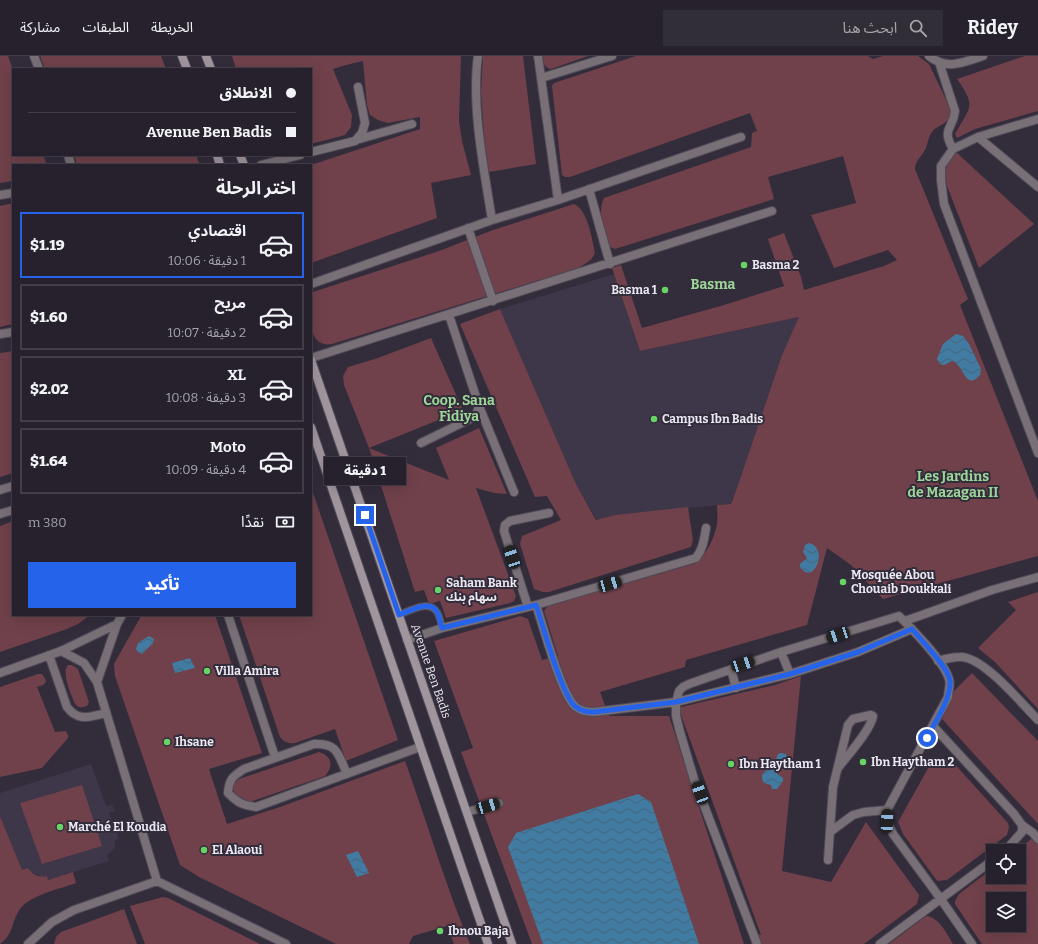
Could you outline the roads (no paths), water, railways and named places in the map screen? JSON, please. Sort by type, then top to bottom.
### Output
[{"type":"main road","points":[[182,56],[187,68]]},
{"type":"main road","points":[[206,56],[211,68]]},
{"type":"main road","name":"Avenue Ben Badis","points":[[312,362],[512,944]]},
{"type":"main road","points":[[312,430],[488,944]]},
{"type":"street","points":[[34,56],[39,68]]},
{"type":"street","points":[[478,56],[476,95],[478,125],[492,220]]},
{"type":"street","points":[[538,56],[558,200]]},
{"type":"street","points":[[541,78],[612,56]]},
{"type":"street","points":[[929,56],[939,62],[953,65],[983,56]]},
{"type":"street","points":[[939,62],[955,111],[954,118],[947,132],[953,149]]},
{"type":"street","points":[[355,141],[362,133],[365,122],[358,87]]},
{"type":"street","points":[[1038,119],[978,136],[953,149],[941,166],[940,180],[944,204],[1038,453]]},
{"type":"street","points":[[312,152],[412,124]]},
{"type":"street","points":[[978,136],[1038,187]]},
{"type":"street","points":[[312,284],[468,228],[558,200],[741,137]]},
{"type":"street","points":[[265,164],[296,156]]},
{"type":"street","points":[[589,189],[610,264]]},
{"type":"street","points":[[0,195],[12,193]]},
{"type":"street","points":[[312,359],[772,211]]},
{"type":"street","points":[[468,228],[493,301]]},
{"type":"street","points":[[449,315],[479,406],[514,492]]},
{"type":"street","points":[[0,334],[12,332]]},
{"type":"street","points":[[421,443],[476,416],[479,406]]},
{"type":"street","points":[[0,490],[12,486]]},
{"type":"street","points":[[0,514],[12,510]]},
{"type":"street","points":[[549,513],[510,521],[505,525],[504,531],[508,545],[563,686],[570,701],[576,708],[585,711],[594,712],[676,702],[736,688],[790,674],[858,652],[912,629]]},
{"type":"street","points":[[407,640],[442,628],[532,606],[696,558],[700,554],[704,545],[706,528]]},
{"type":"street","points":[[904,622],[992,590],[1038,577]]},
{"type":"street","points":[[97,682],[117,624],[121,616]]},
{"type":"street","points":[[228,616],[275,757]]},
{"type":"street","points":[[757,944],[694,779],[676,716],[676,702],[678,695],[683,687],[689,684],[780,652],[899,616],[938,660],[950,680],[948,697],[888,810],[887,821],[892,834],[972,944]]},
{"type":"street","points":[[0,673],[61,651],[117,624]]},
{"type":"street","points":[[61,651],[84,662],[97,682],[157,881]]},
{"type":"street","points":[[780,652],[790,674]]},
{"type":"street","points":[[49,655],[67,707],[72,714],[82,717],[92,717],[106,713]]},
{"type":"street","points":[[938,660],[961,656],[978,662],[1000,681],[1038,720]]},
{"type":"street","points":[[731,669],[736,688]]},
{"type":"street","points":[[828,860],[833,787],[849,722],[853,719],[871,715],[873,716],[859,741],[838,768]]},
{"type":"street","points":[[933,726],[1014,814],[1022,825],[1033,833],[1038,840]]},
{"type":"street","points":[[347,774],[337,752],[330,745],[314,744],[244,769],[234,776],[229,783],[228,793],[236,802],[256,807],[347,774],[420,747]]},
{"type":"street","points":[[467,812],[499,803]]},
{"type":"street","points":[[830,832],[853,815],[864,812],[888,810]]},
{"type":"street","points":[[1011,844],[1022,832],[1022,825]]},
{"type":"street","points":[[880,944],[986,865]]},
{"type":"street","points":[[28,944],[37,940],[52,922],[74,910],[157,881],[286,944]]},
{"type":"lane","points":[[399,615],[423,606],[431,606],[437,612],[442,628]]},
{"type":"water","points":[[956,334],[963,336],[969,344],[981,369],[980,375],[975,379],[968,379],[956,363],[952,361],[944,365],[940,364],[937,359],[943,344]]},
{"type":"water","points":[[809,543],[815,546],[819,558],[814,570],[805,572],[800,567],[800,564],[807,558],[803,552],[805,545]]},
{"type":"water","points":[[149,636],[154,639],[153,643],[142,654],[138,652],[136,649],[138,643]]},
{"type":"water","points":[[190,658],[195,668],[175,673],[172,663]]},
{"type":"water","points":[[778,754],[786,754],[787,758],[783,763],[778,763],[780,766],[777,774],[783,778],[783,781],[777,789],[772,789],[771,785],[764,783],[762,775],[769,769],[765,766],[766,761],[772,759],[776,760]]},
{"type":"water","points":[[638,794],[651,802],[699,944],[543,944],[508,847],[516,833]]},
{"type":"water","points":[[358,851],[369,873],[357,877],[346,855]]},
{"type":"place","name":"Basma 2","points":[[744,265]]},
{"type":"place","name":"Basma 1","points":[[665,290]]},
{"type":"place","name":"Campus Ibn Badis","points":[[654,419]]},
{"type":"place","name":"Mosquée Abou Chouaib Doukkali","points":[[843,582]]},
{"type":"place","name":"Saham Bank سهام بنك","points":[[438,590]]},
{"type":"place","name":"Villa Amira","points":[[207,671]]},
{"type":"place","name":"Ihsane","points":[[167,742]]},
{"type":"place","name":"Ibn Haytham 2","points":[[863,762]]},
{"type":"place","name":"Ibn Haytham 1","points":[[731,764]]},
{"type":"place","name":"Marché El Koudia","points":[[60,827]]},
{"type":"place","name":"El Alaoui","points":[[204,850]]},
{"type":"place","name":"Ibnou Baja","points":[[440,931]]},
{"type":"district","name":"Basma","points":[[713,284]]},
{"type":"district","name":"Coop. Sana Fidiya","points":[[459,408]]},
{"type":"district","name":"Les Jardins de Mazagan II","points":[[953,484]]}]
